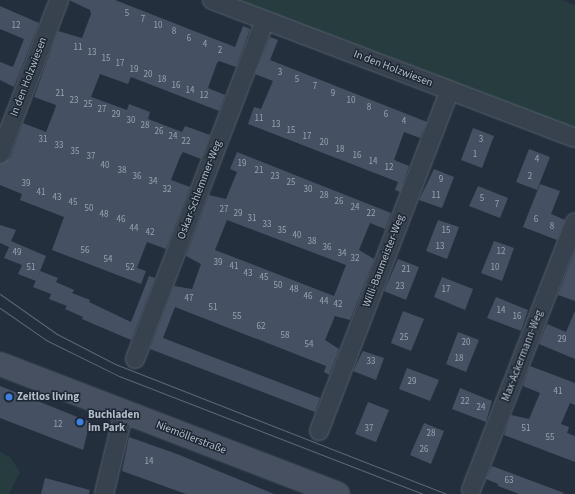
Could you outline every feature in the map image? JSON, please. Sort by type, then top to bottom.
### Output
[{"type":"main road","name":"Niemöllerstraße","points":[[0,364],[124,412],[305,488],[338,494]]},
{"type":"street","name":"In den Holzwiesen","points":[[0,154],[59,0]]},
{"type":"street","name":"In den Holzwiesen","points":[[212,0],[575,138]]},
{"type":"street","name":"Oskar-Schlemmer-Weg","points":[[134,359],[265,20]]},
{"type":"street","name":"Willi-Baumeister-Weg","points":[[319,431],[450,90]]},
{"type":"street","name":"Max-Ackermann-Weg","points":[[471,490],[575,222]]},
{"type":"street","points":[[104,494],[124,412]]},
{"type":"green space","points":[[231,0],[561,0],[575,5],[575,132]]},
{"type":"green space","points":[[0,452],[10,457],[20,472],[9,494],[0,494]]},
{"type":"building","points":[[69,0],[115,0],[235,47],[243,26],[250,29],[236,67],[219,61],[217,63],[208,88],[225,95],[219,111],[131,77],[128,84],[100,74],[91,97],[127,110],[129,104],[150,112],[148,119],[182,132],[185,126],[210,135],[201,159],[183,152],[180,157],[171,180],[190,187],[166,249],[147,242],[137,268],[146,271],[141,284],[52,250],[64,217],[20,200],[22,194],[0,185],[0,164],[10,158],[23,123],[46,132],[55,109],[56,105],[34,97],[58,31],[82,38],[91,14],[90,10]]},
{"type":"building","points":[[0,6],[39,23],[14,87],[0,80],[0,62],[13,67],[24,39],[0,29]]},
{"type":"building","points":[[270,37],[278,40],[270,60],[427,122],[420,138],[404,132],[394,160],[409,166],[400,192],[395,190],[398,182],[248,124],[254,107],[261,109],[273,81],[255,74]]},
{"type":"building","points":[[473,128],[494,136],[482,168],[461,160]]},
{"type":"building","points":[[529,149],[550,157],[537,190],[516,182]]},
{"type":"building","points":[[237,152],[391,213],[385,229],[370,223],[359,250],[374,259],[350,320],[335,316],[325,340],[339,349],[329,375],[324,372],[326,366],[175,307],[163,338],[320,398],[315,412],[150,349],[174,286],[192,289],[201,264],[186,256],[209,195],[226,199],[237,172],[230,169]],"holes":[[[227,220],[346,265],[334,296],[215,250]]]},
{"type":"building","points":[[434,169],[454,177],[442,208],[419,200]]},
{"type":"building","points":[[540,184],[560,191],[551,214],[565,220],[557,240],[523,227]]},
{"type":"building","points":[[478,186],[508,198],[500,218],[469,206]]},
{"type":"building","points":[[438,220],[459,227],[447,259],[426,251]]},
{"type":"building","points":[[0,225],[16,230],[11,241],[46,256],[36,281],[18,274],[22,265],[4,258],[9,247],[0,243]]},
{"type":"building","points":[[494,241],[514,248],[502,281],[481,273]]},
{"type":"building","points":[[575,251],[575,301],[558,295]]},
{"type":"building","points":[[398,259],[419,267],[406,300],[384,291]]},
{"type":"building","points":[[40,271],[58,278],[56,282],[74,290],[72,293],[90,300],[89,302],[131,322],[149,276],[155,278],[131,340],[82,319],[83,317],[65,309],[67,306],[49,299],[51,294],[33,287]]},
{"type":"building","points":[[442,277],[473,289],[465,310],[434,297]]},
{"type":"building","points":[[496,297],[528,310],[521,331],[487,318]]},
{"type":"building","points":[[403,311],[424,319],[411,351],[391,343]]},
{"type":"building","points":[[575,311],[575,359],[539,344],[547,324],[566,332]]},
{"type":"building","points":[[458,332],[479,340],[466,372],[446,364]]},
{"type":"building","points":[[363,351],[384,358],[376,380],[353,371]]},
{"type":"building","points":[[530,366],[575,383],[575,405],[570,403],[561,424],[569,427],[567,433],[575,436],[575,462],[504,435],[511,415],[529,419],[540,393],[523,386]]},
{"type":"building","points":[[407,368],[439,380],[430,401],[399,389]]},
{"type":"building","points":[[0,386],[90,422],[83,450],[0,418]]},
{"type":"building","points":[[460,388],[492,401],[486,422],[452,409]]},
{"type":"building","points":[[368,402],[389,410],[376,442],[355,434]]},
{"type":"building","points":[[424,423],[444,431],[431,464],[410,455]]},
{"type":"building","points":[[129,437],[177,454],[274,494],[186,494],[122,471]]},
{"type":"building","points":[[492,466],[564,493],[519,494],[498,486],[498,484],[486,479]]},
{"type":"building","points":[[45,478],[90,490],[89,494],[41,494]]},
{"type":"tram line","points":[[0,294],[57,334],[115,364],[447,494]]},
{"type":"tram line","points":[[0,308],[46,340],[119,376],[424,494]]},
{"type":"place","name":"Zeitlos living","points":[[9,397]]},
{"type":"place","name":"Buchladen im Park","points":[[80,422]]}]
